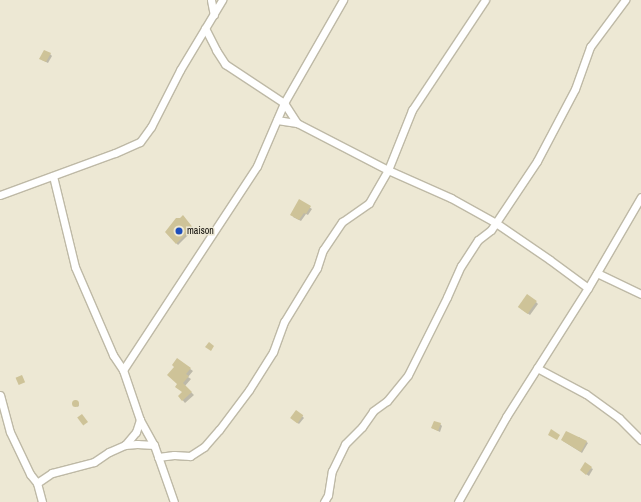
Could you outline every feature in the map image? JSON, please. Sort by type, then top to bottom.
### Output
[{"type":"street","points":[[211,0],[214,15]]},
{"type":"street","points":[[0,195],[140,142],[151,127],[180,70],[222,0]]},
{"type":"street","points":[[123,370],[257,166],[284,104],[343,0]]},
{"type":"street","points":[[158,457],[174,455],[190,456],[204,447],[219,430],[249,390],[272,352],[284,322],[317,268],[323,250],[342,222],[369,203],[388,170],[412,110],[485,0]]},
{"type":"street","points":[[324,502],[328,495],[332,471],[345,444],[362,427],[373,411],[388,401],[408,375],[461,266],[478,240],[491,230],[541,155],[575,89],[590,47],[625,0]]},
{"type":"street","points":[[205,28],[225,64],[284,104],[297,123]]},
{"type":"street","points":[[277,120],[297,123],[388,170],[451,198],[496,223],[588,288]]},
{"type":"street","points":[[52,176],[75,267],[112,356],[123,370],[140,420],[154,445],[174,502]]},
{"type":"street","points":[[458,502],[506,418],[588,288],[641,196]]},
{"type":"street","points":[[597,273],[641,294]]},
{"type":"street","points":[[537,368],[586,394],[619,418],[641,440]]},
{"type":"street","points":[[0,395],[10,432],[30,474],[37,483],[42,502]]},
{"type":"street","points":[[125,446],[136,432],[140,420]]},
{"type":"street","points":[[37,483],[52,473],[94,462],[109,452],[125,446],[137,444],[154,445]]},
{"type":"building","points":[[44,50],[51,53],[46,62],[39,59]]},
{"type":"building","points":[[299,199],[311,206],[306,214],[304,213],[299,220],[290,215]]},
{"type":"building","name":"maison","points":[[183,215],[194,229],[190,233],[187,233],[176,244],[165,232],[176,218],[180,218]]},
{"type":"building","points":[[527,294],[537,301],[528,314],[518,307]]},
{"type":"building","points":[[209,342],[214,346],[211,351],[205,347]]},
{"type":"building","points":[[177,358],[191,368],[186,374],[189,376],[183,383],[192,392],[182,401],[178,396],[182,392],[175,387],[177,384],[167,375],[174,367],[172,365]]},
{"type":"building","points":[[22,375],[25,382],[19,385],[16,378]]},
{"type":"building","points":[[75,399],[78,400],[78,406],[75,407],[72,406],[71,403],[72,400]]},
{"type":"building","points":[[296,410],[303,415],[297,423],[290,418]]},
{"type":"building","points":[[82,414],[88,422],[83,426],[77,418]]},
{"type":"building","points":[[434,421],[441,423],[438,431],[431,428]]},
{"type":"building","points":[[551,429],[560,435],[557,440],[548,435]]},
{"type":"building","points":[[566,431],[587,441],[581,452],[561,440]]},
{"type":"building","points":[[585,462],[592,467],[586,475],[580,470]]},
{"type":"place","name":"maison","points":[[179,231]]}]
